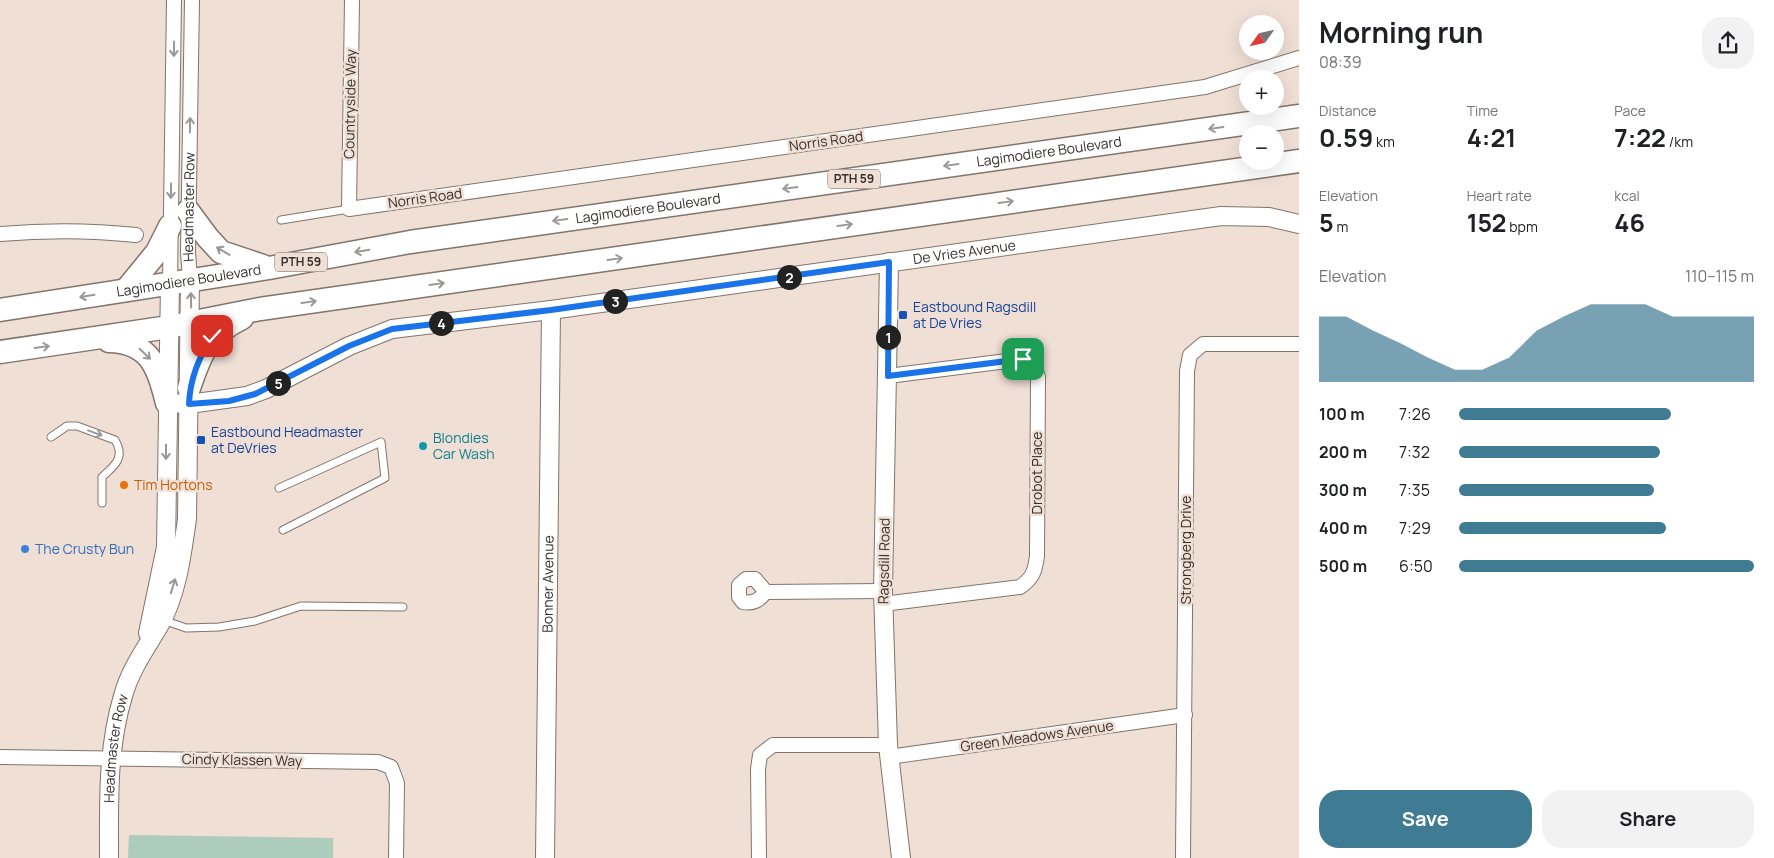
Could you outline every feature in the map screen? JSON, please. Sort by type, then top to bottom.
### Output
[{"type":"main road","name":"Lagimodiere Boulevard","points":[[0,310],[269,268],[420,241],[1299,116]]},
{"type":"main road","points":[[0,352],[169,327],[260,309],[1299,161]]},
{"type":"main road","points":[[188,212],[221,252],[269,268]]},
{"type":"main road","points":[[126,290],[157,252],[170,226]]},
{"type":"main road","points":[[83,341],[127,342],[145,352],[182,398],[200,357],[212,336],[226,326],[260,309]]},
{"type":"street","name":"Headmaster Row","points":[[109,858],[110,759],[123,694],[177,573],[186,519],[177,503],[182,398],[191,322],[180,281],[170,226],[174,0]]},
{"type":"street","name":"Headmaster Row","points":[[182,398],[169,327],[180,281],[188,212],[192,0]]},
{"type":"street","name":"Countryside Way","points":[[349,209],[352,0]]},
{"type":"street","name":"Norris Road","points":[[349,209],[1205,87],[1299,58]]},
{"type":"street","name":"De Vries Avenue","points":[[182,398],[229,401],[255,394],[349,346],[392,329],[551,310],[1220,216],[1269,217],[1299,224]]},
{"type":"street","points":[[0,234],[43,230],[90,230],[136,235]]},
{"type":"street","name":"Ragsdill Road","points":[[889,262],[883,597],[888,751],[901,858]]},
{"type":"street","name":"Bonner Avenue","points":[[545,858],[551,310]]},
{"type":"street","name":"Strongberg Drive","points":[[1183,858],[1187,371],[1190,355],[1202,344],[1299,344]]},
{"type":"street","name":"Drobot Place","points":[[766,592],[883,597],[1020,587],[1030,580],[1035,571],[1037,556],[1038,378],[1034,366],[1023,359],[888,376]]},
{"type":"street","name":"Green Meadows Avenue","points":[[759,858],[758,769],[760,755],[773,745],[888,751],[1185,715]]},
{"type":"street","name":"Cindy Klassen Way","points":[[0,757],[378,762],[391,767],[397,784],[396,858]]},
{"type":"lane","points":[[282,220],[349,209]]},
{"type":"lane","points":[[51,437],[67,426],[76,426],[115,440],[120,453],[120,459],[102,477],[102,504]]},
{"type":"lane","points":[[279,488],[381,442],[385,478],[283,530]]},
{"type":"lane","points":[[156,619],[186,628],[219,627],[254,621],[301,606],[403,607]]},
{"type":"green space","points":[[129,835],[333,838],[333,858],[128,858]]},
{"type":"place","name":"Eastbound Ragsdill at De Vries","points":[[903,315]]},
{"type":"place","name":"Eastbound Headmaster at DeVries","points":[[201,440]]},
{"type":"place","name":"Blondies Car Wash","points":[[423,446]]},
{"type":"place","name":"Tim Hortons","points":[[124,485]]},
{"type":"place","name":"The Crusty Bun","points":[[25,549]]},
{"type":"route","points":[[212,336],[200,357],[189,388],[189,404],[229,401],[266,390],[349,346],[392,329],[551,310],[889,262],[888,376],[1023,359]]}]
